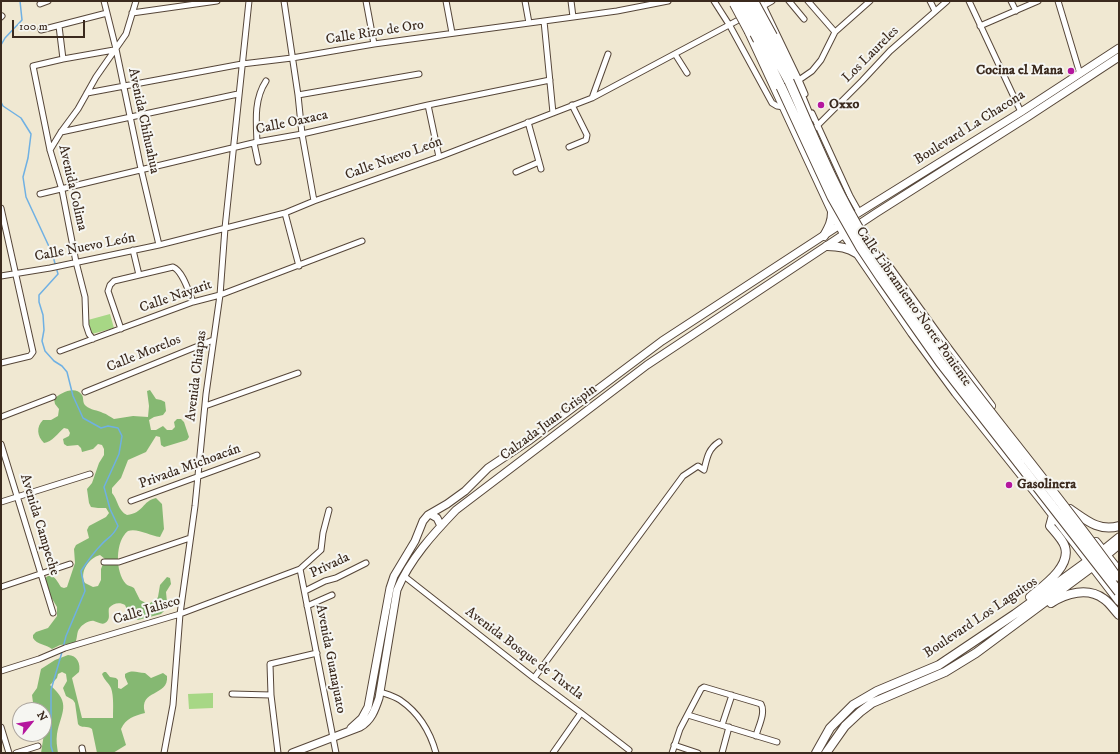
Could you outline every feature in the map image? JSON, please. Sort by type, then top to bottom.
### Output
[{"type":"highway","name":"Calle Libramiento Norte Poniente","points":[[746,1],[790,82],[838,191],[869,246],[956,368],[1091,541],[1119,580]]},
{"type":"highway","name":"Calle Libramiento Norte Poniente","points":[[735,2],[765,38],[781,87],[832,197],[861,248],[940,362],[1119,592]]},
{"type":"main road","name":"Calle Libramiento Norte Poniente","points":[[754,1],[765,38],[799,92],[840,186],[857,214],[860,224],[942,341],[1119,571]]},
{"type":"main road","name":"Calle Libramiento Norte Poniente","points":[[735,2],[844,234],[939,370],[1119,601]]},
{"type":"main road","name":"Boulevard La Chacona","points":[[876,213],[1017,120],[1021,112],[1118,50]]},
{"type":"main road","name":"Boulevard La Chacona","points":[[857,214],[1017,120],[1119,57]]},
{"type":"main road","points":[[824,236],[831,223],[832,211]]},
{"type":"main road","name":"Calzada Juan Crispin","points":[[292,753],[366,724],[374,712],[380,692],[397,590],[418,553],[434,533],[456,510],[647,365],[876,213]]},
{"type":"main road","name":"Calzada Juan Crispin","points":[[346,732],[356,725],[368,707],[390,588],[394,576],[415,541],[423,521],[430,514],[465,491],[488,468],[530,440],[662,342],[857,214]]},
{"type":"main road","points":[[827,246],[839,246],[850,249],[860,256]]},
{"type":"main road","points":[[1070,509],[1093,525],[1109,528],[1119,526]]},
{"type":"main road","points":[[430,514],[437,518],[441,526]]},
{"type":"main road","points":[[1053,515],[1050,526],[1065,548],[1065,561],[1059,570],[1022,604],[1017,610],[1017,618],[1057,599],[1077,592],[1086,592],[1103,598],[1119,616]]},
{"type":"main road","points":[[423,521],[425,530],[430,533],[434,533]]},
{"type":"main road","points":[[1105,553],[1119,537]]},
{"type":"main road","points":[[1105,553],[1119,545]]},
{"type":"main road","name":"Boulevard Los Laguitos","points":[[826,753],[845,726],[872,703],[957,665],[1017,618],[1105,553]]},
{"type":"main road","name":"Boulevard Los Laguitos","points":[[816,753],[830,728],[853,705],[877,691],[939,665],[1017,618]]},
{"type":"street","points":[[40,4],[48,1]]},
{"type":"street","name":"Avenida Chihuahua","points":[[104,1],[159,245]]},
{"type":"street","points":[[50,150],[78,109],[96,77],[126,34],[136,1]]},
{"type":"street","points":[[132,13],[218,1]]},
{"type":"street","name":"Avenida Chiapas","points":[[164,753],[173,705],[180,614],[198,477],[213,340],[220,295],[238,94],[249,1]]},
{"type":"street","points":[[284,1],[298,95],[302,134],[314,201]]},
{"type":"street","points":[[366,1],[374,44]]},
{"type":"street","points":[[446,1],[452,33]]},
{"type":"street","points":[[525,1],[529,23]]},
{"type":"street","points":[[571,1],[573,17]]},
{"type":"street","name":"Calle Rizo de Oro","points":[[87,93],[242,64],[292,58],[374,44],[573,17],[668,1]]},
{"type":"street","points":[[714,1],[730,26],[772,103],[777,106],[784,107]]},
{"type":"street","name":"Calle Nuevo León","points":[[1,276],[50,268],[159,245],[285,213],[314,201],[439,157],[592,98],[730,26],[763,3],[772,1]]},
{"type":"street","points":[[789,1],[804,19]]},
{"type":"street","points":[[808,1],[835,32]]},
{"type":"street","points":[[799,80],[812,71],[821,60],[835,32],[870,1]]},
{"type":"street","points":[[930,1],[936,11]]},
{"type":"street","name":"Los Laureles","points":[[816,128],[890,50],[947,1]]},
{"type":"street","points":[[969,1],[1021,112]]},
{"type":"street","points":[[1011,1],[1016,11]]},
{"type":"street","points":[[980,26],[1038,1]]},
{"type":"street","points":[[1058,1],[1080,74]]},
{"type":"street","points":[[763,3],[799,80],[816,128]]},
{"type":"street","points":[[41,30],[107,13]]},
{"type":"street","points":[[544,21],[553,113]]},
{"type":"street","points":[[59,26],[63,59],[115,50]]},
{"type":"street","points":[[592,98],[608,54]]},
{"type":"street","points":[[675,54],[687,73]]},
{"type":"street","name":"Avenida Colima","points":[[63,59],[33,66],[50,150],[62,190],[76,262],[85,297],[86,325],[93,339]]},
{"type":"street","points":[[298,95],[418,74]]},
{"type":"street","name":"Calle Oaxaca","points":[[40,194],[62,190],[141,169],[256,142],[302,134],[428,105],[550,80]]},
{"type":"street","points":[[258,162],[256,142],[256,110],[262,88],[266,81]]},
{"type":"street","points":[[61,132],[238,94]]},
{"type":"street","points":[[428,105],[439,157]]},
{"type":"street","points":[[569,147],[586,140],[587,135],[572,105]]},
{"type":"street","points":[[528,122],[541,169]]},
{"type":"street","points":[[516,172],[540,162]]},
{"type":"street","points":[[1,208],[33,352],[30,356],[1,363]]},
{"type":"street","points":[[285,213],[299,266]]},
{"type":"street","name":"Calle Nayarit","points":[[60,351],[193,302],[220,295],[362,241]]},
{"type":"street","points":[[133,250],[139,275]]},
{"type":"street","points":[[121,329],[109,294],[109,288],[114,281],[170,267],[176,268],[180,273],[193,302]]},
{"type":"street","name":"Calle Morelos","points":[[84,392],[213,340]]},
{"type":"street","points":[[205,406],[298,373]]},
{"type":"street","points":[[1,417],[52,397]]},
{"type":"street","points":[[534,678],[683,476],[698,466],[704,470],[708,452],[712,446],[719,442]]},
{"type":"street","name":"Avenida Campeche","points":[[1,444],[42,575],[52,613]]},
{"type":"street","name":"Privada Michoacán","points":[[131,501],[257,455]]},
{"type":"street","points":[[1,502],[90,474]]},
{"type":"street","points":[[300,569],[321,550],[323,533],[329,510]]},
{"type":"street","points":[[104,562],[119,562],[190,538]]},
{"type":"street","name":"Privada","points":[[304,592],[366,563]]},
{"type":"street","points":[[1,587],[42,575],[70,564]]},
{"type":"street","name":"Avenida Guanajuato","points":[[300,569],[318,653],[332,738],[336,753]]},
{"type":"street","name":"Calle Jalisco","points":[[1,671],[39,659],[65,648],[180,614],[300,569]]},
{"type":"street","name":"Avenida Bosque de Tuxtla","points":[[404,576],[629,750]]},
{"type":"street","points":[[307,606],[332,595]]},
{"type":"street","points":[[278,753],[271,695],[270,664],[318,653]]},
{"type":"street","points":[[672,753],[680,729],[701,689],[704,687],[763,706],[756,736]]},
{"type":"street","points":[[380,692],[399,700],[418,716],[428,730],[436,753]]},
{"type":"street","points":[[232,694],[271,695]]},
{"type":"street","points":[[722,725],[732,695]]},
{"type":"street","points":[[553,753],[581,713]]},
{"type":"street","points":[[688,715],[777,742]]},
{"type":"street","points":[[1,727],[9,753]]},
{"type":"street","points":[[722,753],[729,727]]},
{"type":"street","points":[[674,745],[698,753]]},
{"type":"street","points":[[16,753],[38,746]]},
{"type":"green space","points":[[110,314],[114,328],[92,334],[88,320]]},
{"type":"green space","points":[[72,390],[79,392],[82,395],[85,405],[114,419],[133,416],[148,417],[149,406],[147,391],[150,390],[156,399],[165,402],[166,411],[163,415],[149,420],[151,430],[156,430],[163,426],[167,430],[172,430],[175,427],[174,422],[177,419],[181,419],[184,422],[189,437],[187,440],[164,447],[161,445],[160,437],[156,436],[146,452],[128,460],[121,478],[112,488],[112,493],[122,511],[127,515],[137,512],[148,502],[156,498],[162,504],[164,529],[160,537],[140,531],[128,531],[121,542],[118,565],[122,579],[127,585],[134,588],[140,600],[146,603],[156,600],[160,585],[167,577],[170,578],[171,584],[166,592],[167,602],[164,611],[161,614],[138,620],[130,616],[125,605],[115,604],[109,608],[109,617],[105,623],[103,624],[94,621],[88,622],[82,626],[77,633],[75,643],[60,645],[52,649],[37,642],[33,638],[33,635],[36,632],[48,628],[57,616],[57,607],[51,597],[45,578],[52,576],[61,587],[67,587],[75,563],[74,549],[76,545],[89,538],[87,530],[89,526],[106,517],[109,513],[106,508],[91,507],[87,489],[92,483],[99,463],[104,455],[102,445],[98,444],[93,449],[82,452],[78,445],[67,446],[64,444],[63,439],[69,436],[70,433],[68,429],[64,428],[52,439],[44,443],[38,432],[39,426],[43,420],[51,420],[58,416],[59,409],[55,404],[54,399],[64,392]],"holes":[[[100,555],[105,559],[101,569],[101,580],[98,586],[93,587],[85,583],[83,574],[89,562]]]},
{"type":"green space","points":[[71,655],[78,660],[79,672],[72,678],[82,718],[113,718],[112,691],[102,674],[104,672],[106,672],[110,677],[118,680],[118,688],[121,689],[128,684],[125,674],[130,672],[145,673],[151,678],[163,673],[167,676],[166,683],[159,691],[149,696],[146,700],[144,705],[145,713],[131,718],[123,725],[121,729],[126,745],[113,753],[97,753],[92,729],[78,724],[75,703],[66,696],[63,688],[67,681],[66,674],[62,672],[58,674],[57,678],[50,685],[57,692],[63,703],[57,737],[58,753],[41,753],[43,742],[52,742],[52,702],[33,702],[32,695],[37,688],[41,669],[55,660]]},
{"type":"green space","points":[[213,693],[213,708],[189,709],[188,694]]},
{"type":"waterway","points":[[1,45],[5,38],[22,20],[20,1]]},
{"type":"waterway","points":[[1,102],[3,106],[21,118],[31,134],[28,158],[23,177],[26,197],[52,253],[58,274],[39,295],[44,330],[42,341],[45,351],[67,372],[73,396],[83,418],[101,428],[108,426],[118,428],[122,436],[119,454],[104,487],[110,509],[118,526],[112,535],[95,551],[81,571],[85,591],[66,636],[63,648]]},
{"type":"waterway","points":[[53,753],[51,746],[51,690],[62,652]]},
{"type":"place","name":"Cocina el Mana","points":[[1071,71]]},
{"type":"place","name":"Oxxo","points":[[821,105]]},
{"type":"place","name":"Gasolinera","points":[[1009,485]]}]
